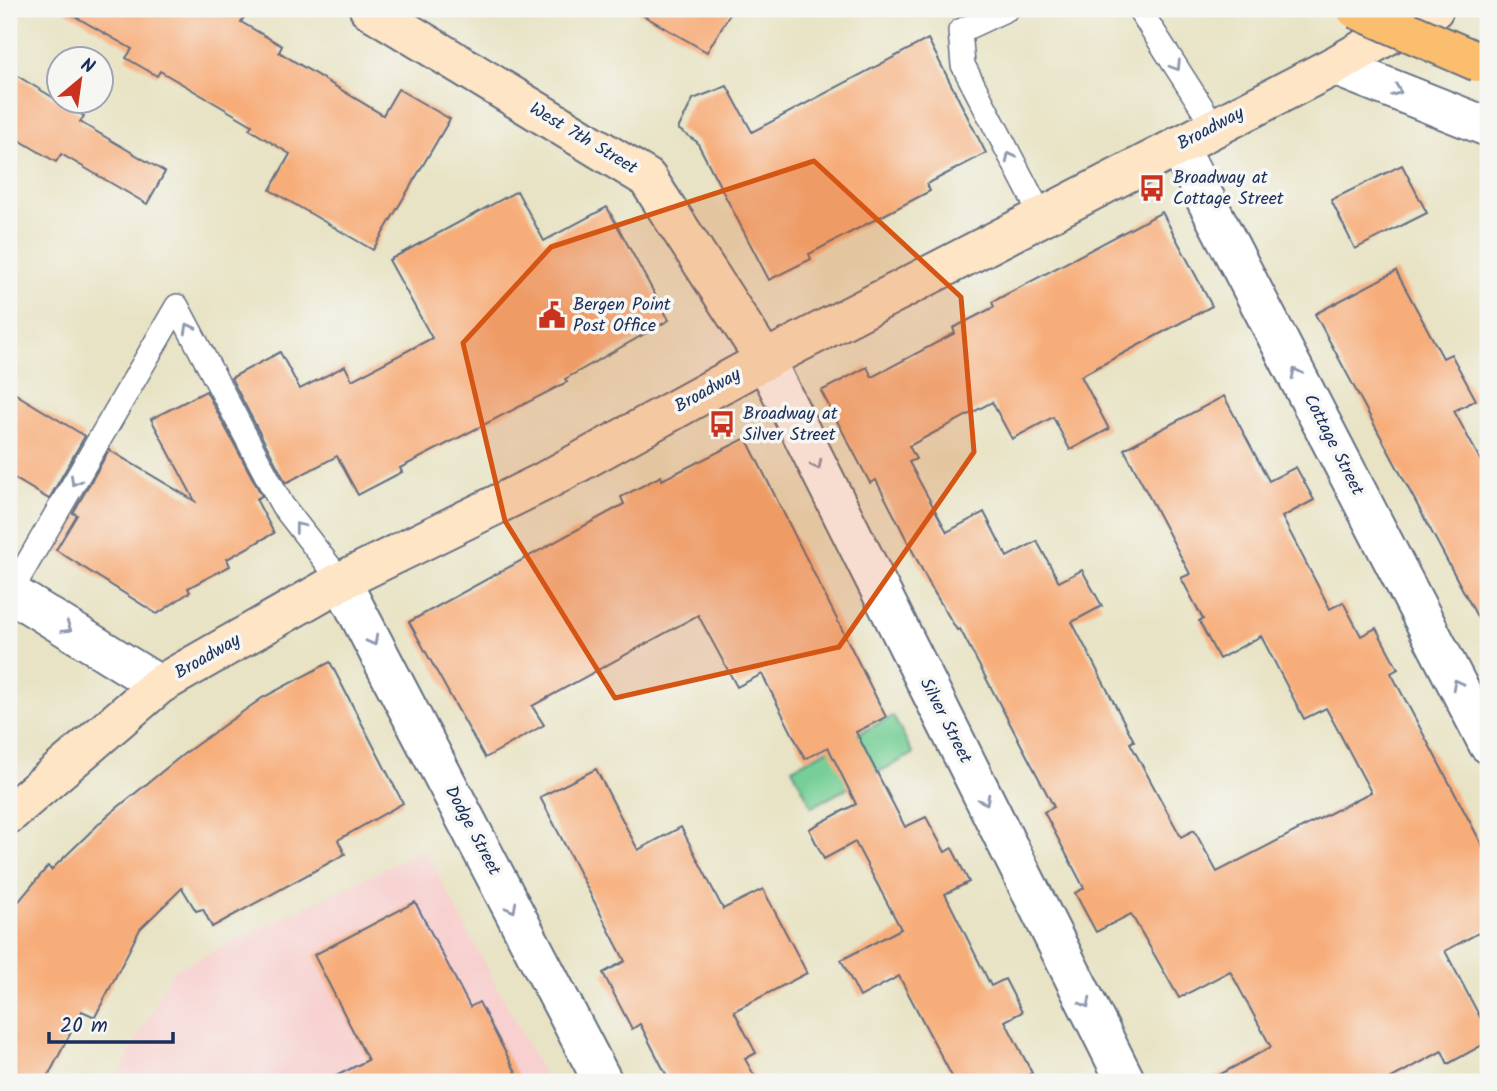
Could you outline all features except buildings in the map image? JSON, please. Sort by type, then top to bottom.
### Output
[{"type":"highway","points":[[1356,9],[1478,62]]},
{"type":"street","name":"West 7th Street","points":[[369,9],[647,178],[765,360]]},
{"type":"street","name":"Broadway","points":[[9,814],[159,685],[341,581],[545,481],[765,360],[1334,66],[1434,9]]},
{"type":"street","points":[[1334,66],[1488,127]]},
{"type":"street","name":"Cottage Street","points":[[1178,146],[1488,744]]},
{"type":"street","name":"Silver Street","points":[[765,360],[1126,1082]]},
{"type":"street","name":"Dodge Street","points":[[341,581],[603,1082]]},
{"type":"street","points":[[9,592],[159,685]]},
{"type":"lane","points":[[1007,9],[960,31],[963,65],[1042,217]]},
{"type":"lane","points":[[1139,9],[1214,126]]},
{"type":"lane","points":[[9,592],[177,306],[282,505],[341,581]]},
{"type":"highlighted area","points":[[814,161],[961,297],[974,452],[839,647],[615,698],[505,521],[463,343],[551,247]]},
{"type":"shaded area","points":[[425,849],[547,1082],[115,1082],[172,971]]},
{"type":"green space","points":[[893,716],[913,754],[812,807],[792,768]]},
{"type":"place","name":"Broadway at Cottage Street","points":[[1152,188]]},
{"type":"place","name":"Bergen Point Post Office","points":[[552,315]]},
{"type":"place","name":"Broadway at Silver Street","points":[[722,424]]}]
